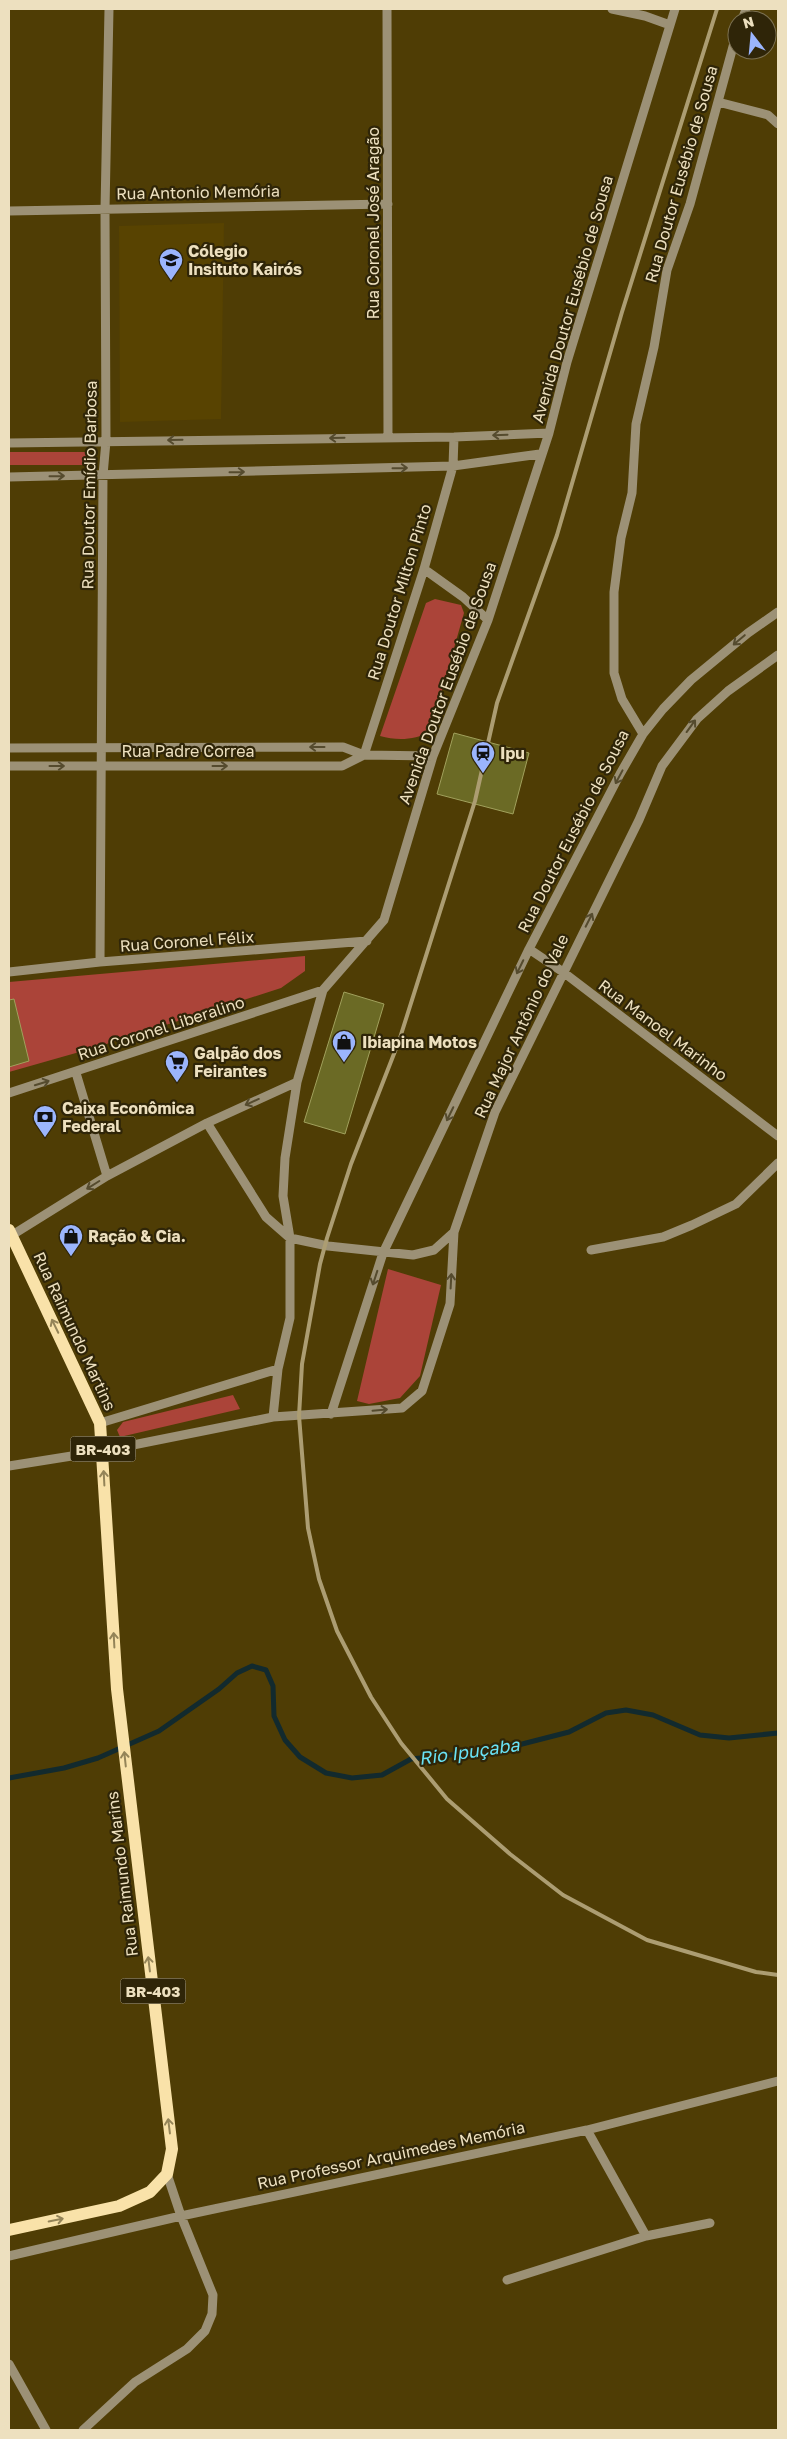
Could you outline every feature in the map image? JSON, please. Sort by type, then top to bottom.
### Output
[{"type":"main road","name":"Rua Raimundo Martins","points":[[10,1234],[100,1423],[117,1689]]},
{"type":"main road","name":"Rua Raimundo Marins","points":[[117,1689],[172,2150],[167,2174]]},
{"type":"main road","points":[[9,2230],[119,2206],[150,2192],[167,2174]]},
{"type":"street","name":"Rua Doutor Emídio Barbosa","points":[[100,962],[103,475],[106,441],[106,209],[110,9]]},
{"type":"street","name":"Rua Coronel José Aragão","points":[[387,9],[388,437]]},
{"type":"street","points":[[612,9],[645,16],[670,25]]},
{"type":"street","name":"Avenida Doutor Eusébio de Sousa","points":[[273,1417],[278,1369],[290,1318],[290,1238],[283,1196],[285,1158],[297,1082],[323,990],[367,942],[384,920],[434,756],[488,620],[548,433],[567,362],[675,9]]},
{"type":"street","name":"Rua Doutor Eusébio de Sousa","points":[[332,1414],[383,1253],[529,949],[643,734],[622,699],[614,672],[614,592],[622,538],[632,493],[636,424],[654,347],[667,270],[690,204],[729,60]]},
{"type":"street","points":[[718,102],[768,115],[778,124]]},
{"type":"street","name":"Rua Antonio Memória","points":[[9,211],[388,204]]},
{"type":"street","points":[[9,443],[454,437],[548,433]]},
{"type":"street","name":"Rua Doutor Milton Pinto","points":[[364,754],[424,569],[453,466],[454,437]]},
{"type":"street","points":[[9,477],[453,466],[540,454]]},
{"type":"street","points":[[424,569],[463,597],[488,620]]},
{"type":"street","points":[[643,734],[662,709],[691,680],[748,633],[778,612]]},
{"type":"street","name":"Rua Major Antônio do Vale","points":[[9,1466],[103,1451],[273,1417],[402,1408],[422,1391],[450,1304],[454,1232],[495,1112],[639,820],[662,766],[697,719],[728,691],[778,655]]},
{"type":"street","name":"Rua Padre Correa","points":[[9,748],[343,747],[364,754],[434,756]]},
{"type":"street","name":"Rua Padre Correa","points":[[9,766],[342,766],[364,754]]},
{"type":"street","name":"Rua Coronel Félix","points":[[9,972],[100,962],[367,942]]},
{"type":"street","name":"Rua Manoel Marinho","points":[[529,949],[563,972],[778,1136]]},
{"type":"street","name":"Rua Coronel Liberalino","points":[[9,1093],[76,1073],[323,990]]},
{"type":"street","points":[[76,1073],[107,1176]]},
{"type":"street","points":[[10,1234],[107,1176],[207,1123],[297,1082]]},
{"type":"street","points":[[207,1123],[266,1217],[290,1238],[328,1246],[412,1255],[434,1250],[454,1232]]},
{"type":"street","points":[[591,1250],[663,1237],[692,1225],[736,1204],[778,1163]]},
{"type":"street","points":[[100,1423],[278,1369]]},
{"type":"street","name":"Rua Professor Arquimedes Memória","points":[[9,2256],[181,2216],[587,2130],[778,2081]]},
{"type":"street","points":[[587,2130],[646,2236]]},
{"type":"street","points":[[83,2430],[135,2382],[187,2349],[205,2331],[212,2314],[212,2294],[181,2216],[167,2174]]},
{"type":"street","points":[[508,2280],[646,2236],[710,2223]]},
{"type":"street","points":[[9,2364],[46,2430]]},
{"type":"shaded area","name":"Cólegio Insituto Kairós","points":[[224,223],[221,419],[120,422],[119,226]]},
{"type":"shaded area","points":[[9,452],[88,452],[88,465],[9,465]]},
{"type":"shaded area","points":[[435,599],[461,605],[464,613],[430,732],[406,739],[380,736],[426,603]]},
{"type":"shaded area","points":[[305,956],[305,971],[281,988],[97,1047],[9,1072],[9,982]]},
{"type":"shaded area","points":[[388,1269],[441,1285],[420,1376],[400,1398],[369,1404],[357,1401]]},
{"type":"shaded area","points":[[233,1395],[240,1409],[120,1437],[117,1430],[123,1422]]},
{"type":"building","name":"Ipu","points":[[454,733],[529,753],[513,814],[437,794]]},
{"type":"building","name":"Ibiapina Motos","points":[[344,992],[384,1004],[345,1134],[304,1122]]},
{"type":"building","points":[[14,999],[29,1061],[9,1067],[9,1000]]},
{"type":"waterway","name":"Rio Ipuçaba","points":[[9,1778],[64,1768],[98,1758],[159,1731],[219,1689],[237,1673],[252,1666],[266,1670],[273,1686],[274,1716],[285,1740],[300,1757],[326,1773],[352,1778],[382,1775],[411,1759],[499,1750],[569,1732],[606,1713],[626,1710],[653,1715],[700,1735],[729,1738],[778,1733]]},
{"type":"railway","points":[[717,9],[622,312],[557,535],[497,703],[475,801],[399,1041],[351,1164],[327,1238],[320,1264],[302,1364],[299,1416],[308,1528],[319,1579],[337,1631],[371,1697],[401,1743],[447,1799],[510,1854],[563,1895],[647,1940],[756,1972],[778,1975]]},
{"type":"place","name":"Cólegio Insituto Kairós","points":[[171,281]]},
{"type":"place","name":"Ipu","points":[[483,774]]},
{"type":"place","name":"Ibiapina Motos","points":[[344,1063]]},
{"type":"place","name":"Galpão dos Feirantes","points":[[177,1083]]},
{"type":"place","name":"Caixa Econômica Federal","points":[[45,1138]]},
{"type":"place","name":"Ração & Cia.","points":[[71,1257]]}]
